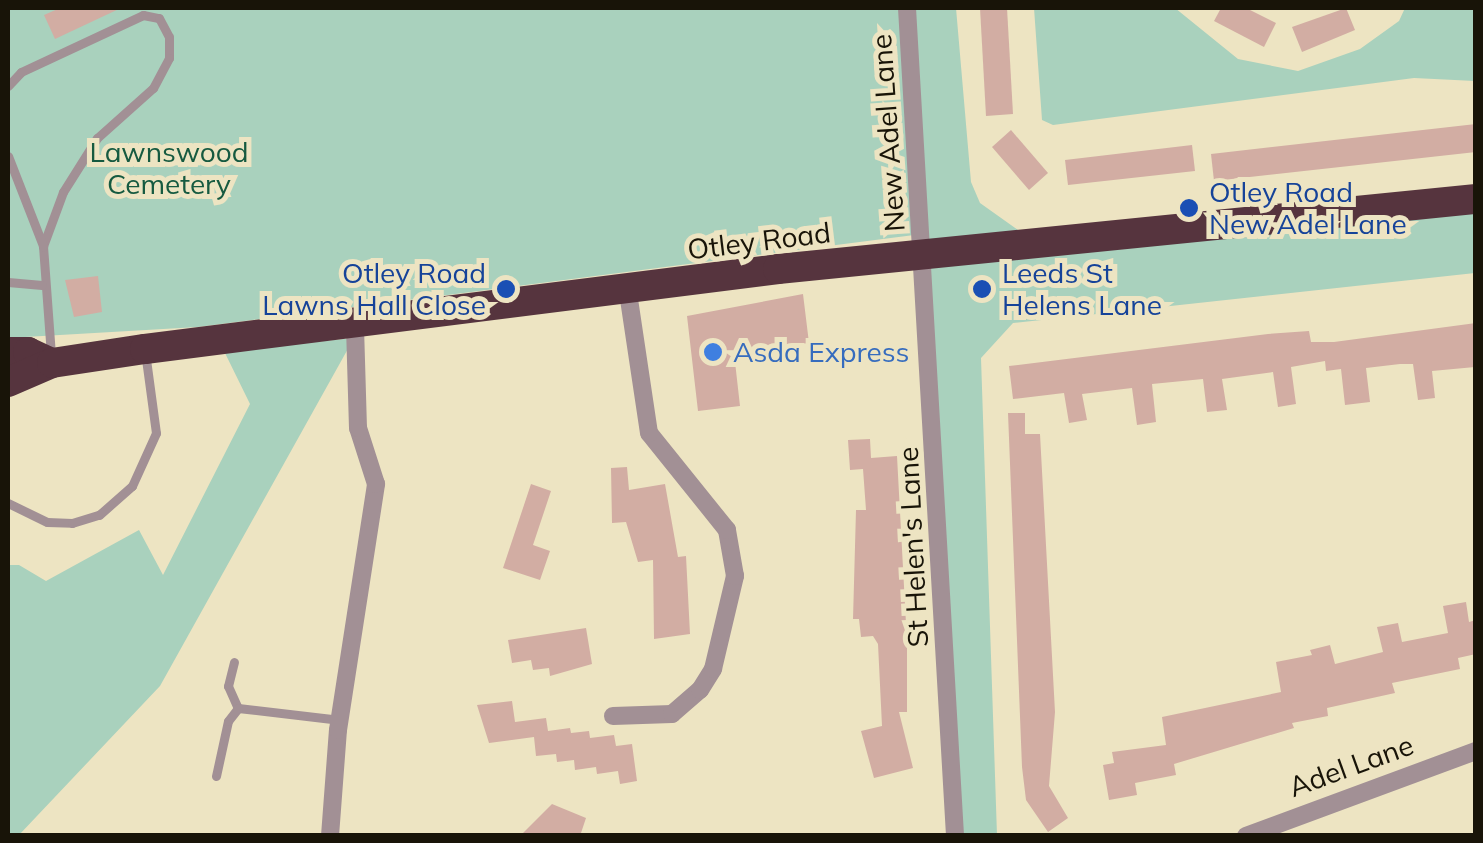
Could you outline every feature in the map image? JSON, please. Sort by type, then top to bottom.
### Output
[{"type":"highway","name":"Otley Road","points":[[8,382],[52,362],[144,348],[924,256],[1476,200]]},
{"type":"highway","name":"Otley Road","points":[[8,352],[28,352],[52,362]]},
{"type":"street","name":"New Adel Lane","points":[[907,8],[924,256]]},
{"type":"street","name":"St Helen's Lane","points":[[924,256],[955,836]]},
{"type":"street","points":[[614,716],[672,714],[700,690],[713,669],[735,576],[727,530],[649,433],[628,292]]},
{"type":"street","points":[[330,836],[340,720],[376,484],[358,428],[355,325]]},
{"type":"street","name":"Adel Lane","points":[[1246,836],[1476,751]]},
{"type":"lane","points":[[8,86],[22,72],[143,14],[159,18],[170,37],[168,58],[153,88],[97,138],[63,192],[43,246],[42,285],[52,362]]},
{"type":"lane","points":[[8,156],[43,246]]},
{"type":"lane","points":[[8,282],[42,285]]},
{"type":"lane","points":[[8,504],[35,519],[72,523],[99,516],[132,486],[156,433],[144,348]]},
{"type":"lane","points":[[234,662],[228,686],[238,708]]},
{"type":"lane","points":[[238,708],[340,720]]},
{"type":"lane","points":[[216,776],[228,721],[238,708]]},
{"type":"green space","name":"Lawnswood Cemetery","points":[[8,8],[956,8],[971,182],[980,203],[1035,242],[1475,199],[1475,273],[1013,323],[981,358],[997,835],[955,835],[922,234],[198,327],[8,338]]},
{"type":"green space","points":[[1034,8],[1175,8],[1238,59],[1298,71],[1360,49],[1399,21],[1405,8],[1475,8],[1475,81],[1414,78],[1053,125],[1042,120]]},
{"type":"green space","points":[[354,338],[160,686],[19,835],[8,836],[8,565],[19,565],[46,581],[139,530],[163,575],[250,404],[224,351]]},
{"type":"building","points":[[60,8],[121,8],[55,39],[44,15]]},
{"type":"building","points":[[980,8],[1007,8],[1013,114],[986,116]]},
{"type":"building","points":[[1221,8],[1246,8],[1276,23],[1264,47],[1214,21]]},
{"type":"building","points":[[1346,8],[1355,30],[1302,52],[1292,27]]},
{"type":"building","points":[[1476,124],[1476,152],[1214,181],[1211,154]]},
{"type":"building","points":[[1011,130],[1048,173],[1029,190],[992,147]]},
{"type":"building","points":[[1192,145],[1195,171],[1068,185],[1065,160]]},
{"type":"building","points":[[98,276],[102,312],[74,317],[65,280]]},
{"type":"building","points":[[803,294],[809,343],[734,353],[740,406],[698,411],[687,316]]},
{"type":"building","points":[[1476,323],[1475,367],[1432,371],[1435,398],[1418,400],[1413,364],[1400,364],[1366,368],[1370,402],[1345,405],[1341,369],[1326,371],[1325,361],[1291,367],[1296,404],[1278,407],[1273,372],[1222,379],[1227,410],[1207,412],[1203,379],[1152,384],[1156,422],[1137,425],[1132,388],[1082,394],[1087,420],[1069,423],[1064,393],[1013,399],[1009,366],[1268,334],[1309,331],[1311,342],[1334,342]]},
{"type":"building","points":[[1008,413],[1025,413],[1025,434],[1040,434],[1055,712],[1049,786],[1068,818],[1048,832],[1026,800],[1022,767]]},
{"type":"building","points":[[870,439],[871,458],[897,456],[907,642],[907,712],[899,712],[913,768],[874,778],[861,731],[882,726],[878,644],[873,636],[861,637],[859,619],[853,619],[856,510],[866,510],[863,469],[850,470],[848,440]]},
{"type":"building","points":[[627,467],[629,490],[665,484],[678,557],[686,556],[690,634],[654,639],[653,560],[638,562],[626,522],[612,523],[611,468]]},
{"type":"building","points":[[531,484],[551,491],[533,545],[550,551],[540,580],[503,568]]},
{"type":"building","points":[[1466,602],[1469,622],[1476,620],[1476,654],[1458,658],[1460,669],[1392,683],[1395,693],[1327,708],[1328,716],[1292,723],[1294,728],[1174,764],[1176,775],[1135,783],[1137,795],[1109,800],[1103,765],[1114,763],[1112,752],[1166,745],[1162,717],[1281,692],[1276,662],[1312,655],[1310,650],[1330,645],[1335,664],[1383,652],[1377,627],[1398,623],[1402,642],[1448,633],[1443,606]]},
{"type":"building","points":[[586,628],[592,664],[550,676],[549,668],[533,670],[531,660],[512,663],[508,640]]},
{"type":"building","points":[[512,701],[515,722],[546,718],[548,731],[570,728],[571,733],[589,731],[590,738],[614,735],[616,746],[632,744],[637,781],[620,784],[618,771],[597,774],[596,767],[575,770],[574,760],[557,762],[556,754],[536,756],[534,737],[489,743],[477,705]]},
{"type":"building","points":[[552,804],[586,818],[580,836],[520,836]]},
{"type":"place","name":"Otley Road New Adel Lane","points":[[1189,208]]},
{"type":"place","name":"Otley Road Lawns Hall Close","points":[[506,289]]},
{"type":"place","name":"Leeds St Helens Lane","points":[[982,289]]},
{"type":"place","name":"Asda Express","points":[[713,352]]}]
